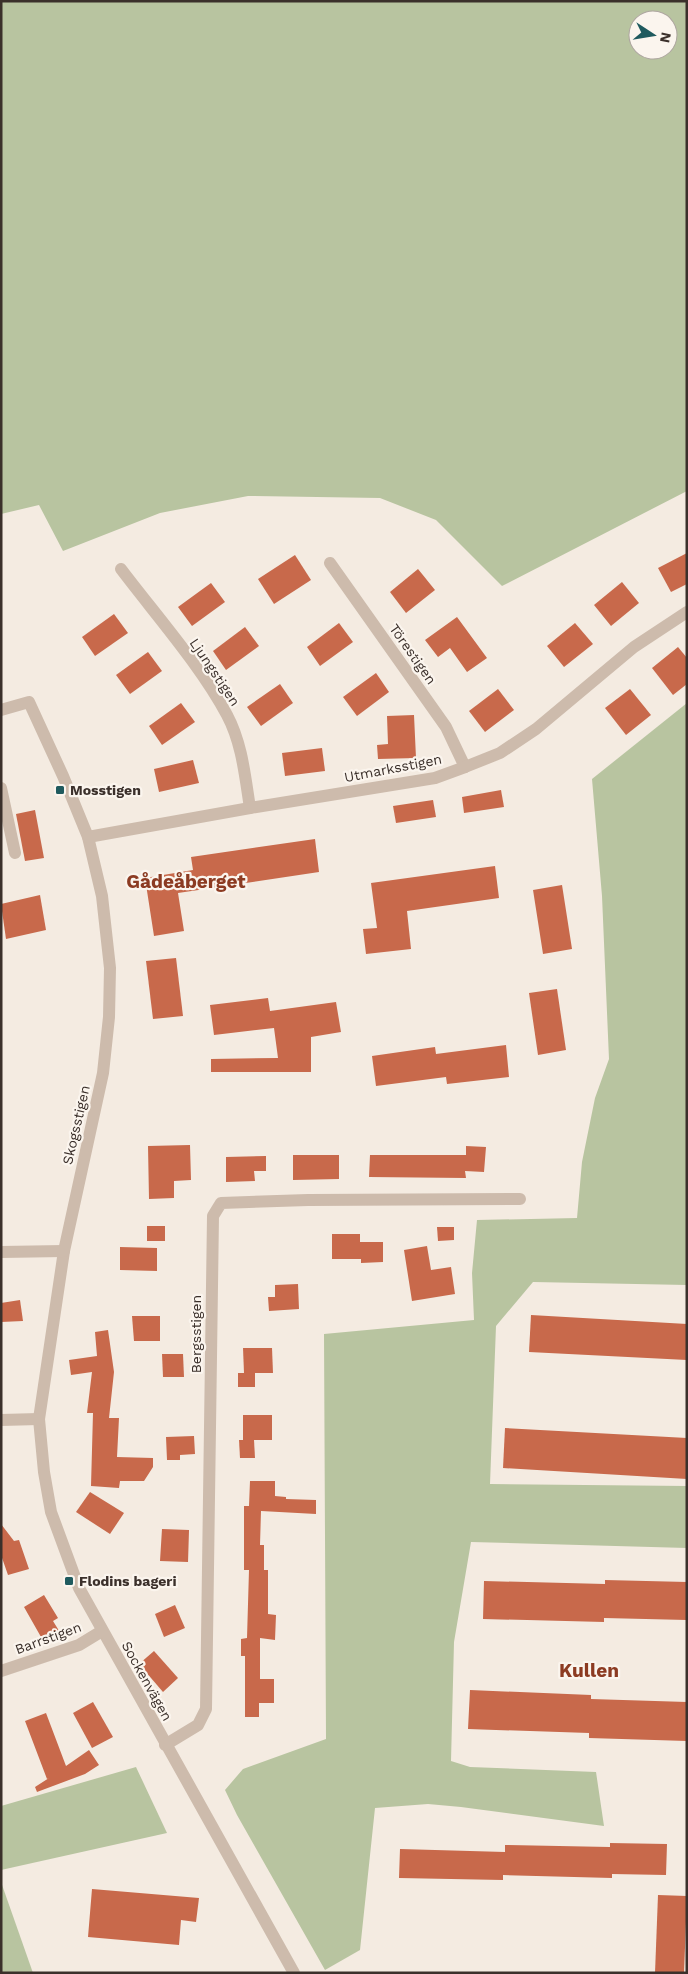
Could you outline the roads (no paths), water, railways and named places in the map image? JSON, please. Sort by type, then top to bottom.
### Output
[{"type":"street","name":"Törestigen","points":[[330,563],[446,727],[465,767]]},
{"type":"street","name":"Ljungstigen","points":[[121,569],[207,683],[227,716],[241,752],[250,808]]},
{"type":"street","name":"Utmarksstigen","points":[[88,837],[426,779],[465,767],[500,753],[536,729],[634,647],[687,612]]},
{"type":"street","points":[[1,710],[29,702],[63,776],[88,837]]},
{"type":"street","points":[[1,788],[15,853]]},
{"type":"street","name":"Skogsstigen","points":[[39,1420],[64,1252],[104,1073],[109,1017],[108,940],[102,896],[88,837]]},
{"type":"street","name":"Bergsstigen","points":[[165,1745],[198,1725],[206,1709],[213,1216],[221,1203],[308,1200],[520,1199]]},
{"type":"street","points":[[1,1252],[64,1252]]},
{"type":"street","points":[[1,1420],[39,1420]]},
{"type":"street","name":"Sockenvägen","points":[[39,1420],[44,1472],[52,1512],[79,1588],[294,1973]]},
{"type":"street","name":"Barrstigen","points":[[1,1670],[79,1645],[102,1631]]},
{"type":"place","name":"Mosstigen","points":[[60,790]]},
{"type":"place","name":"Flodins bageri","points":[[69,1581]]},
{"type":"district","name":"Gådeåberget","points":[[186,881]]},
{"type":"district","name":"Kullen","points":[[589,1670]]}]
